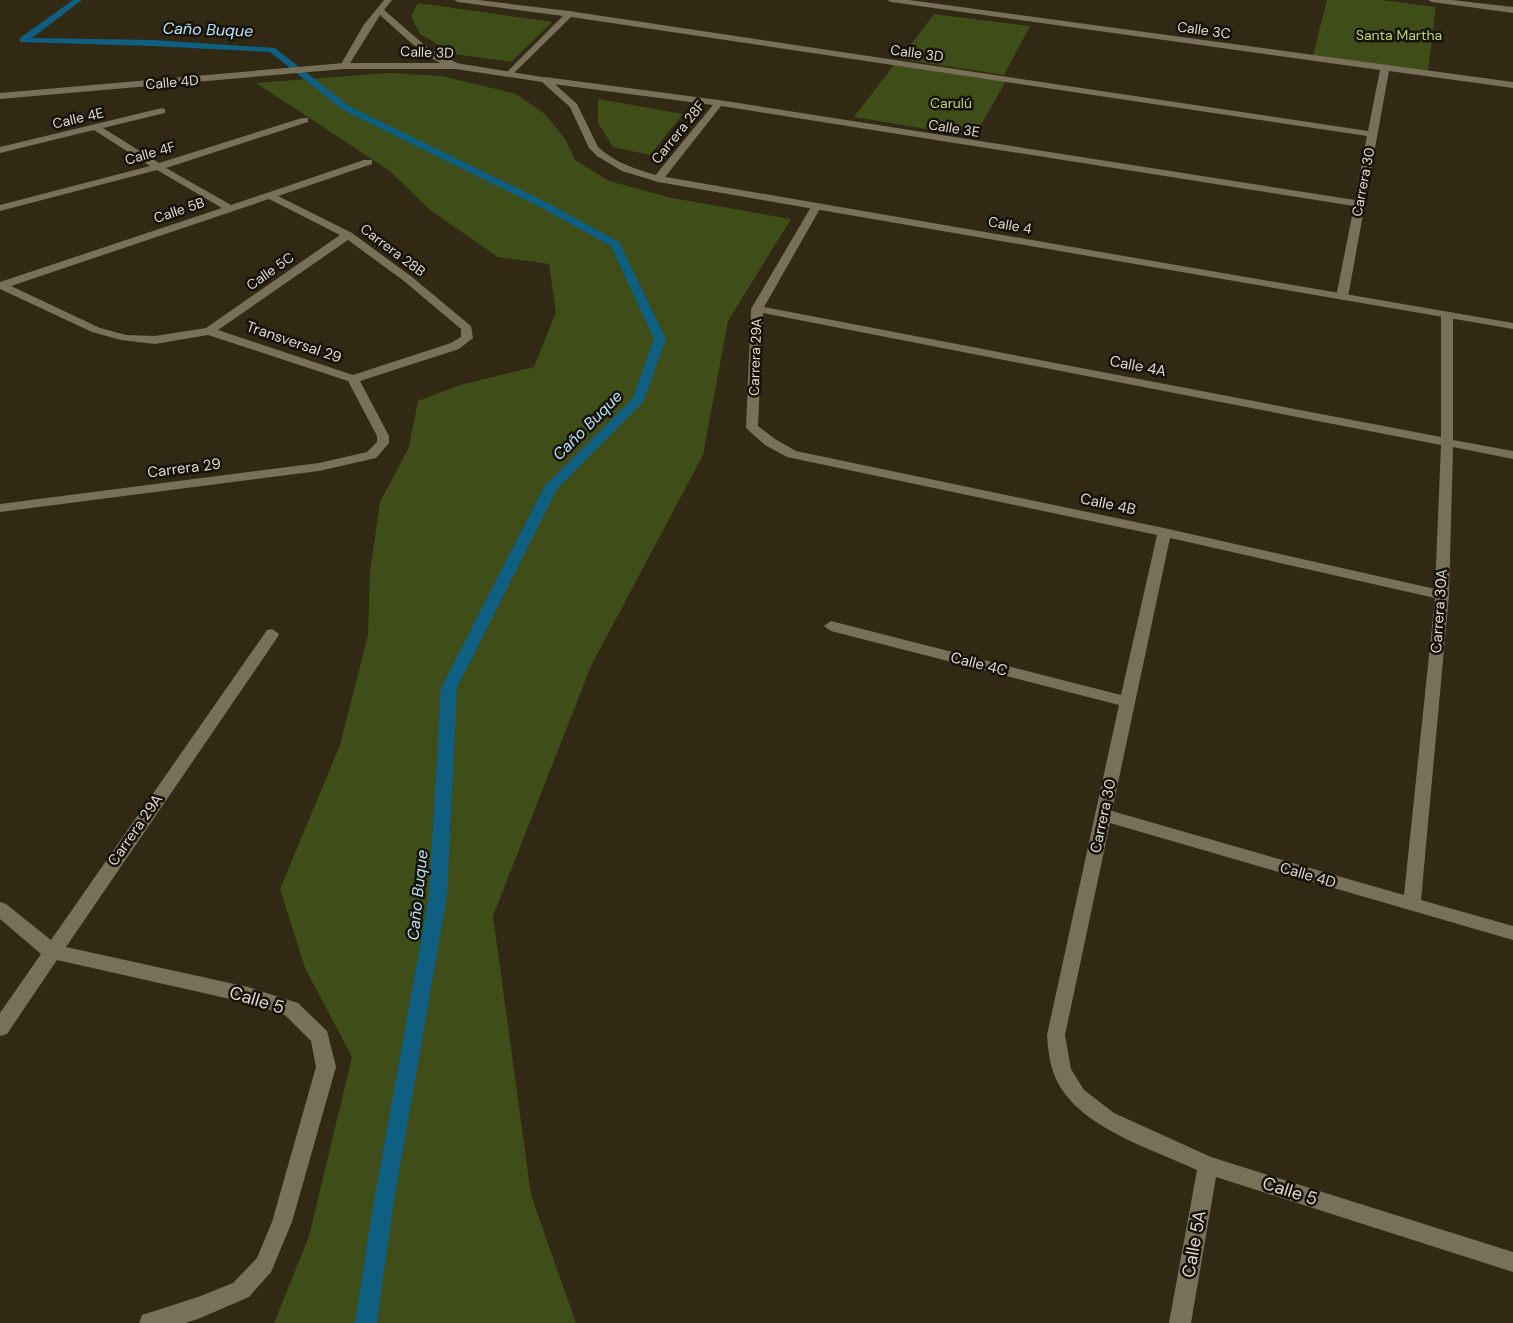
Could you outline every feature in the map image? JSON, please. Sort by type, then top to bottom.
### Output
[{"type":"street","points":[[344,66],[367,26],[388,0]]},
{"type":"street","name":"Calle 3D","points":[[458,0],[568,14],[1372,134]]},
{"type":"street","name":"Calle 3C","points":[[891,0],[1513,85]]},
{"type":"street","points":[[956,8],[962,0]]},
{"type":"street","points":[[1432,0],[1513,10]]},
{"type":"street","points":[[380,10],[425,50],[456,66]]},
{"type":"street","points":[[511,73],[568,14]]},
{"type":"street","name":"Calle 3D","points":[[344,66],[394,64],[456,66],[545,80]]},
{"type":"street","name":"Calle 4D","points":[[0,96],[344,66]]},
{"type":"street","name":"Carrera 30","points":[[1342,297],[1385,68]]},
{"type":"street","name":"Calle 3E","points":[[545,80],[719,103],[1359,204]]},
{"type":"street","name":"Calle 4","points":[[545,80],[574,106],[594,147],[600,154],[626,169],[658,179],[1513,326]]},
{"type":"street","name":"Carrera 28F","points":[[658,179],[719,103]]},
{"type":"street","name":"Calle 4E","points":[[0,150],[162,111]]},
{"type":"street","name":"Calle 4F","points":[[0,207],[158,167],[306,120]]},
{"type":"street","points":[[97,128],[158,167],[231,209]]},
{"type":"street","name":"Calle 5B","points":[[1,286],[368,162]]},
{"type":"street","name":"Carrera 28B","points":[[271,196],[348,235],[408,279],[467,328],[467,338],[455,346],[353,379]]},
{"type":"street","name":"Carrera 29A","points":[[770,442],[752,427],[757,309],[816,207]]},
{"type":"street","name":"Calle 5C","points":[[209,331],[348,235]]},
{"type":"street","points":[[1,286],[96,330],[125,338],[155,340],[209,331]]},
{"type":"street","name":"Calle 4A","points":[[757,309],[1513,455]]},
{"type":"street","name":"Carrera 30A","points":[[1412,905],[1442,595],[1447,442],[1447,315]]},
{"type":"street","name":"Transversal 29","points":[[209,331],[353,379],[383,436],[383,443],[371,455]]},
{"type":"street","name":"Calle 4B","points":[[770,442],[792,454],[1164,532],[1442,595]]},
{"type":"street","name":"Carrera 29","points":[[0,508],[319,467],[371,455]]},
{"type":"street","name":"Carrera 30","points":[[1077,1096],[1062,1071],[1056,1035],[1164,532]]},
{"type":"street","name":"Calle 4C","points":[[831,626],[1127,702]]},
{"type":"street","name":"Carrera 29A","points":[[0,1028],[272,634]]},
{"type":"street","name":"Calle 4D","points":[[1103,815],[1513,933]]},
{"type":"street","name":"Calle 5","points":[[0,909],[51,951],[259,999],[291,1009],[320,1037],[326,1066],[282,1222],[264,1265],[241,1290],[198,1308],[150,1323]]},
{"type":"street","name":"Calle 5","points":[[1077,1096],[1107,1119],[1208,1165],[1513,1262]]},
{"type":"street","name":"Calle 5A","points":[[1180,1323],[1208,1165]]},
{"type":"green space","name":"Santa Martha","points":[[1327,0],[1382,0],[1436,7],[1428,71],[1313,55]]},
{"type":"green space","points":[[418,3],[552,22],[511,62],[454,54],[420,34],[411,16]]},
{"type":"green space","name":"Carulú","points":[[934,14],[1030,26],[1004,75],[900,59]]},
{"type":"green space","name":"Carulú","points":[[894,65],[1006,81],[974,137],[854,117]]},
{"type":"green space","points":[[388,73],[442,76],[516,94],[545,114],[566,140],[575,160],[609,181],[672,198],[791,219],[728,321],[703,455],[591,666],[493,916],[531,1195],[576,1323],[274,1323],[309,1236],[352,1057],[305,968],[280,889],[340,745],[368,635],[370,572],[380,502],[409,447],[418,401],[460,385],[534,367],[556,312],[549,264],[498,257],[430,210],[390,171],[256,83]]},
{"type":"green space","points":[[598,99],[683,114],[650,155],[613,147],[598,123]]},
{"type":"waterway","name":"Caño Buque","points":[[78,0],[23,40],[153,43],[272,50],[346,108],[544,205],[615,244],[660,339],[639,399],[551,487],[449,688],[438,896],[383,1207],[366,1323]]}]
